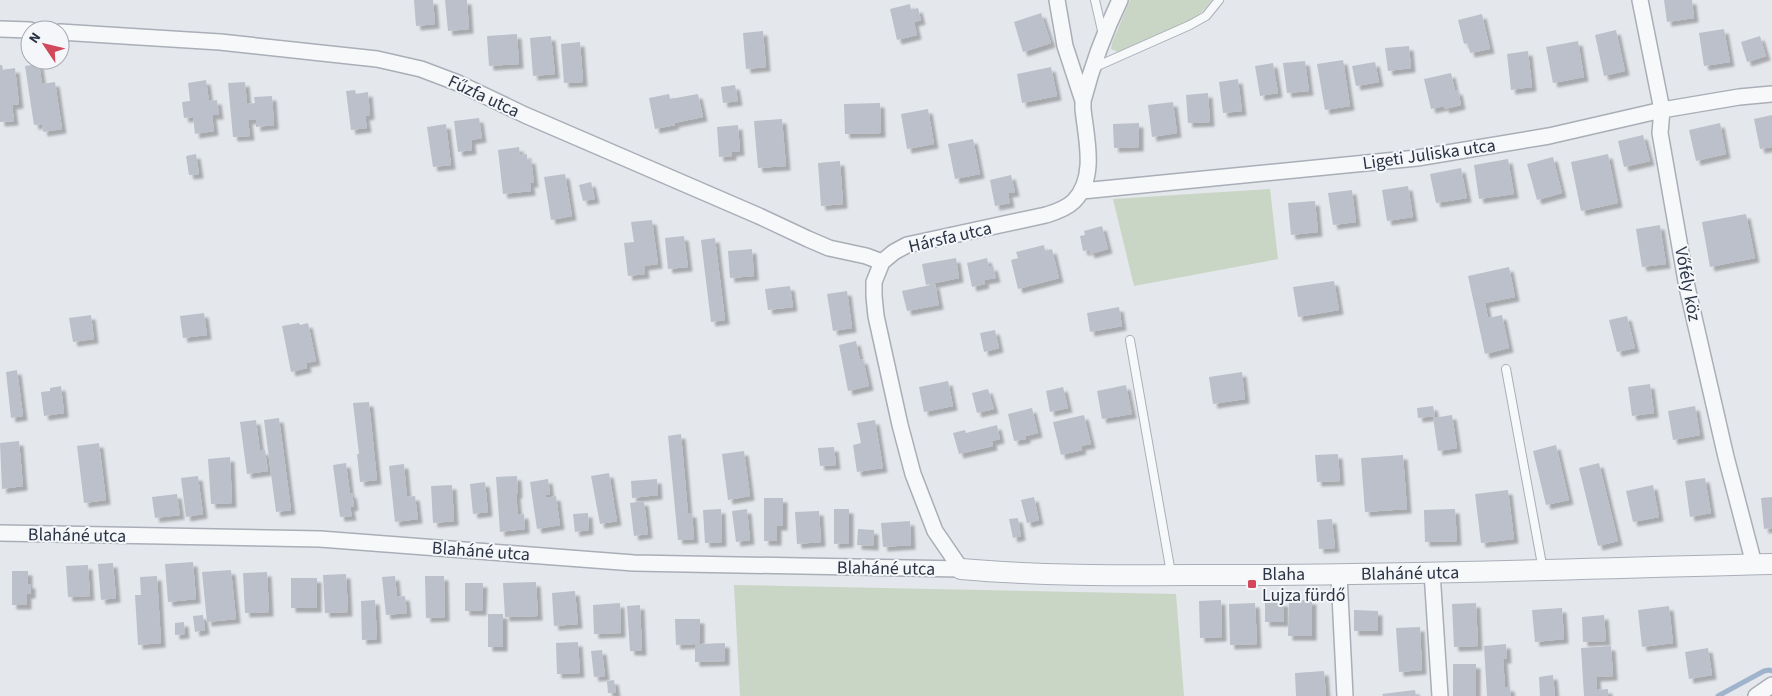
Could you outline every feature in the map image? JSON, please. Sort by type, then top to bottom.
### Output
[{"type":"street","points":[[1058,0],[1065,46],[1083,101]]},
{"type":"street","points":[[1082,191],[1087,176],[1088,162],[1082,109],[1083,101],[1091,69],[1103,36],[1120,0]]},
{"type":"street","name":"Vőfély köz","points":[[1640,0],[1662,110],[1660,133],[1687,287],[1726,457],[1763,564]]},
{"type":"street","points":[[0,28],[20,29]]},
{"type":"street","name":"Fűzfa utca","points":[[70,33],[220,42],[377,59],[421,69],[458,82],[525,115],[808,239],[830,248],[866,256],[882,262]]},
{"type":"street","name":"Ligeti Juliska utca","points":[[1082,191],[1417,158],[1549,136],[1662,110],[1739,97],[1772,94]]},
{"type":"street","name":"Hársfa utca","points":[[882,262],[894,252],[907,246],[1046,215],[1062,209],[1073,202],[1082,191]]},
{"type":"street","points":[[882,262],[874,282],[874,303],[900,425],[913,474],[932,524],[946,550],[961,568]]},
{"type":"street","name":"Blaháné utca","points":[[0,533],[320,538],[634,563],[961,568],[1007,573],[1338,575],[1763,564]]},
{"type":"street","points":[[1432,572],[1440,696]]},
{"type":"street","points":[[1338,575],[1345,696]]},
{"type":"street","points":[[1756,696],[1772,685]]},
{"type":"lane","points":[[1095,0],[1103,36]]},
{"type":"lane","points":[[1091,69],[1190,26],[1206,16],[1219,0]]},
{"type":"lane","points":[[1130,340],[1172,575]]},
{"type":"lane","points":[[1506,369],[1543,570]]},
{"type":"green space","points":[[1130,0],[1212,0],[1205,9],[1183,25],[1118,52],[1111,49],[1112,43]]},
{"type":"green space","points":[[1270,189],[1278,259],[1134,286],[1113,199]]},
{"type":"green space","points":[[734,585],[1176,594],[1184,696],[740,696]]},
{"type":"building","points":[[414,0],[433,0],[435,24],[416,26]]},
{"type":"building","points":[[445,0],[467,0],[469,29],[448,31]]},
{"type":"building","points":[[1664,0],[1692,0],[1694,18],[1667,22]]},
{"type":"building","points":[[910,4],[911,10],[918,8],[921,20],[914,22],[917,35],[897,40],[890,9]]},
{"type":"building","points":[[1041,13],[1051,43],[1023,52],[1014,22]]},
{"type":"building","points":[[1482,14],[1490,49],[1470,53],[1468,43],[1464,44],[1458,20]]},
{"type":"building","points":[[1724,29],[1730,62],[1704,66],[1699,33]]},
{"type":"building","points":[[1616,30],[1625,71],[1604,76],[1595,35]]},
{"type":"building","points":[[763,31],[766,67],[746,69],[743,33]]},
{"type":"building","points":[[517,34],[519,64],[489,66],[487,36]]},
{"type":"building","points":[[551,36],[555,74],[533,76],[530,38]]},
{"type":"building","points":[[1760,36],[1766,56],[1747,62],[1741,42]]},
{"type":"building","points":[[1578,41],[1584,77],[1553,83],[1546,47]]},
{"type":"building","points":[[580,42],[583,82],[564,83],[561,44]]},
{"type":"building","points":[[1409,46],[1411,68],[1388,71],[1385,48]]},
{"type":"building","points":[[1528,51],[1532,87],[1511,90],[1507,54]]},
{"type":"building","points":[[1343,60],[1350,106],[1325,110],[1317,64]]},
{"type":"building","points":[[1305,61],[1309,91],[1287,93],[1283,63]]},
{"type":"building","points":[[1375,62],[1379,82],[1356,86],[1352,66]]},
{"type":"building","points":[[1273,63],[1278,93],[1260,96],[1255,66]]},
{"type":"building","points":[[0,65],[2,65],[3,70],[15,68],[19,104],[12,105],[14,121],[0,122]]},
{"type":"building","points":[[1051,67],[1057,96],[1022,103],[1017,74]]},
{"type":"building","points":[[26,70],[40,70],[42,84],[55,82],[62,129],[43,132],[42,124],[34,125]]},
{"type":"building","points":[[1451,73],[1455,91],[1458,90],[1461,105],[1445,109],[1444,106],[1431,109],[1424,79]]},
{"type":"building","points":[[1238,79],[1242,111],[1223,113],[1219,82]]},
{"type":"building","points":[[206,80],[209,101],[217,100],[219,115],[212,115],[214,131],[195,134],[193,117],[184,118],[182,102],[190,101],[188,83]]},
{"type":"building","points":[[245,82],[247,104],[255,103],[254,97],[272,96],[274,125],[256,127],[256,119],[248,120],[250,136],[233,137],[228,83]]},
{"type":"building","points":[[735,85],[738,101],[723,103],[721,87]]},
{"type":"building","points":[[355,90],[356,94],[368,92],[370,115],[365,116],[367,128],[351,130],[346,91]]},
{"type":"building","points":[[1208,93],[1210,122],[1188,123],[1186,95]]},
{"type":"building","points":[[669,94],[670,99],[698,94],[703,117],[655,129],[649,98]]},
{"type":"building","points":[[1173,102],[1177,133],[1152,137],[1148,105]]},
{"type":"building","points":[[880,103],[881,133],[845,134],[844,104]]},
{"type":"building","points":[[928,109],[934,144],[907,149],[901,114]]},
{"type":"building","points":[[1772,115],[1772,147],[1760,149],[1754,119]]},
{"type":"building","points":[[479,118],[482,138],[471,140],[472,150],[458,152],[454,121]]},
{"type":"building","points":[[782,119],[786,166],[758,168],[754,121]]},
{"type":"building","points":[[1139,123],[1139,147],[1114,148],[1113,124]]},
{"type":"building","points":[[1720,123],[1726,154],[1696,161],[1689,130]]},
{"type":"building","points":[[446,124],[451,165],[433,167],[427,127]]},
{"type":"building","points":[[738,125],[740,151],[732,152],[732,156],[719,157],[717,127]]},
{"type":"building","points":[[1643,135],[1650,161],[1624,167],[1618,141]]},
{"type":"building","points":[[973,139],[980,174],[955,179],[948,144]]},
{"type":"building","points":[[519,147],[520,155],[527,154],[527,160],[531,159],[534,183],[530,183],[531,191],[503,194],[498,150]]},
{"type":"building","points":[[196,154],[199,174],[189,175],[186,156]]},
{"type":"building","points":[[1608,154],[1618,203],[1581,211],[1571,162]]},
{"type":"building","points":[[1553,157],[1562,193],[1537,200],[1527,164]]},
{"type":"building","points":[[1508,159],[1514,194],[1479,199],[1474,165]]},
{"type":"building","points":[[840,161],[843,204],[821,206],[818,163]]},
{"type":"building","points":[[1461,168],[1467,198],[1436,203],[1430,174]]},
{"type":"building","points":[[565,174],[572,216],[551,220],[544,177]]},
{"type":"building","points":[[1011,175],[1015,192],[1008,193],[1010,203],[995,206],[990,180]]},
{"type":"building","points":[[591,182],[595,199],[583,201],[579,185]]},
{"type":"building","points":[[1408,186],[1413,217],[1387,221],[1382,190]]},
{"type":"building","points":[[1352,190],[1356,222],[1333,225],[1328,193]]},
{"type":"building","points":[[1315,201],[1318,232],[1291,235],[1288,203]]},
{"type":"building","points":[[1746,214],[1755,258],[1710,267],[1702,222]]},
{"type":"building","points":[[652,220],[658,264],[644,266],[645,274],[628,276],[624,243],[634,242],[631,222]]},
{"type":"building","points":[[1660,225],[1666,264],[1642,267],[1636,229]]},
{"type":"building","points":[[1102,226],[1108,249],[1090,254],[1089,250],[1083,251],[1080,236],[1085,235],[1084,231]]},
{"type":"building","points":[[684,236],[688,267],[668,269],[665,238]]},
{"type":"building","points":[[715,238],[725,320],[711,322],[701,240]]},
{"type":"building","points":[[1044,245],[1045,251],[1052,249],[1059,278],[1018,289],[1011,260],[1018,258],[1016,252]]},
{"type":"building","points":[[752,249],[754,276],[730,278],[728,251]]},
{"type":"building","points":[[956,258],[959,278],[926,285],[922,264]]},
{"type":"building","points":[[987,258],[989,267],[993,266],[996,278],[984,280],[985,284],[972,287],[967,263]]},
{"type":"building","points":[[1509,267],[1515,297],[1485,303],[1488,318],[1502,315],[1509,348],[1485,354],[1468,276]]},
{"type":"building","points":[[1334,281],[1339,310],[1298,317],[1293,287]]},
{"type":"building","points":[[935,284],[939,305],[907,311],[902,291]]},
{"type":"building","points":[[790,286],[793,307],[768,310],[765,289]]},
{"type":"building","points":[[847,291],[852,328],[833,331],[827,294]]},
{"type":"building","points":[[1119,307],[1122,326],[1090,332],[1087,313]]},
{"type":"building","points":[[204,313],[207,335],[183,338],[180,316]]},
{"type":"building","points":[[91,315],[94,339],[73,342],[69,318]]},
{"type":"building","points":[[1627,316],[1635,348],[1617,352],[1609,320]]},
{"type":"building","points":[[299,323],[300,325],[308,323],[316,361],[306,363],[307,368],[291,372],[282,326]]},
{"type":"building","points":[[995,330],[999,348],[984,352],[980,333]]},
{"type":"building","points":[[856,341],[860,360],[863,359],[869,386],[848,391],[839,345]]},
{"type":"building","points":[[17,370],[23,416],[11,418],[6,372]]},
{"type":"building","points":[[1242,372],[1245,399],[1213,404],[1209,377]]},
{"type":"building","points":[[948,381],[953,406],[924,412],[919,387]]},
{"type":"building","points":[[1650,384],[1654,413],[1632,416],[1628,387]]},
{"type":"building","points":[[1126,385],[1132,414],[1102,419],[1097,391]]},
{"type":"building","points":[[61,386],[64,413],[44,416],[41,392],[50,391],[50,388]]},
{"type":"building","points":[[1063,387],[1068,408],[1050,412],[1046,391]]},
{"type":"building","points":[[988,389],[994,409],[977,413],[972,393]]},
{"type":"building","points":[[369,402],[377,480],[360,482],[353,403]]},
{"type":"building","points":[[1433,406],[1435,416],[1418,418],[1417,408]]},
{"type":"building","points":[[1695,406],[1700,435],[1673,440],[1668,411]]},
{"type":"building","points":[[1032,408],[1038,433],[1026,436],[1026,439],[1014,441],[1008,414]]},
{"type":"building","points":[[1084,415],[1091,444],[1081,446],[1082,450],[1061,455],[1053,422]]},
{"type":"building","points":[[1452,415],[1457,448],[1438,451],[1433,418]]},
{"type":"building","points":[[279,418],[291,510],[276,512],[264,420]]},
{"type":"building","points":[[256,420],[260,451],[265,450],[268,471],[247,474],[240,422]]},
{"type":"building","points":[[875,420],[883,468],[857,472],[853,445],[861,443],[857,423]]},
{"type":"building","points":[[997,425],[1000,439],[992,441],[993,446],[959,454],[953,433],[965,430],[966,433]]},
{"type":"building","points":[[681,434],[688,513],[692,513],[694,539],[678,540],[668,436]]},
{"type":"building","points":[[19,441],[23,486],[2,489],[0,443]]},
{"type":"building","points":[[99,443],[106,500],[84,503],[77,446]]},
{"type":"building","points":[[1556,445],[1569,500],[1546,505],[1533,451]]},
{"type":"building","points":[[834,447],[836,465],[820,466],[818,448]]},
{"type":"building","points":[[744,451],[750,496],[728,500],[722,454]]},
{"type":"building","points":[[1338,454],[1340,481],[1317,482],[1315,455]]},
{"type":"building","points":[[1403,455],[1407,509],[1365,512],[1361,458]]},
{"type":"building","points":[[230,457],[232,503],[211,504],[208,459]]},
{"type":"building","points":[[346,463],[350,494],[352,493],[354,506],[350,507],[352,516],[340,517],[333,465]]},
{"type":"building","points":[[1599,463],[1618,541],[1598,546],[1579,468]]},
{"type":"building","points":[[404,464],[407,497],[415,496],[418,519],[395,522],[389,466]]},
{"type":"building","points":[[609,473],[617,521],[600,524],[591,476]]},
{"type":"building","points":[[198,476],[203,514],[186,517],[181,478]]},
{"type":"building","points":[[517,476],[518,515],[524,514],[525,529],[500,532],[496,477]]},
{"type":"building","points":[[1705,478],[1711,513],[1690,517],[1685,481]]},
{"type":"building","points":[[548,479],[550,494],[546,495],[546,498],[556,496],[560,525],[537,529],[530,482]]},
{"type":"building","points":[[657,479],[658,495],[632,498],[631,481]]},
{"type":"building","points":[[485,482],[488,512],[473,514],[470,484]]},
{"type":"building","points":[[452,485],[454,521],[433,523],[431,486]]},
{"type":"building","points":[[1653,485],[1659,517],[1633,522],[1626,491]]},
{"type":"building","points":[[1508,490],[1514,539],[1481,543],[1475,494]]},
{"type":"building","points":[[177,494],[180,515],[155,518],[152,497]]},
{"type":"building","points":[[1034,497],[1039,520],[1027,523],[1021,500]]},
{"type":"building","points":[[1772,497],[1772,528],[1764,529],[1761,498]]},
{"type":"building","points":[[764,498],[783,498],[783,526],[777,526],[777,541],[764,541]]},
{"type":"building","points":[[644,501],[648,534],[634,536],[630,503]]},
{"type":"building","points":[[721,509],[722,542],[705,543],[703,510]]},
{"type":"building","points":[[747,509],[750,540],[736,542],[732,511]]},
{"type":"building","points":[[834,509],[849,509],[849,543],[834,544]]},
{"type":"building","points":[[1455,509],[1457,541],[1425,542],[1424,510]]},
{"type":"building","points":[[819,511],[821,542],[797,544],[795,512]]},
{"type":"building","points":[[588,513],[589,530],[575,532],[573,514]]},
{"type":"building","points":[[1018,518],[1021,536],[1013,538],[1009,519]]},
{"type":"building","points":[[1332,519],[1335,548],[1319,549],[1317,520]]},
{"type":"building","points":[[910,521],[911,545],[883,547],[881,523]]},
{"type":"building","points":[[858,529],[874,530],[874,546],[857,545]]},
{"type":"building","points":[[193,562],[196,599],[168,602],[165,564]]},
{"type":"building","points":[[113,563],[116,598],[101,600],[98,564]]},
{"type":"building","points":[[88,565],[90,596],[68,597],[66,566]]},
{"type":"building","points":[[231,570],[236,619],[207,622],[202,572]]},
{"type":"building","points":[[12,571],[28,571],[28,584],[31,584],[31,594],[27,594],[27,605],[12,605]]},
{"type":"building","points":[[267,572],[269,612],[245,613],[243,573]]},
{"type":"building","points":[[346,574],[348,612],[325,613],[323,575]]},
{"type":"building","points":[[157,576],[161,643],[138,645],[135,595],[141,595],[140,577]]},
{"type":"building","points":[[395,576],[397,597],[405,596],[407,613],[386,615],[382,577]]},
{"type":"building","points":[[425,576],[444,576],[445,617],[426,618]]},
{"type":"building","points":[[291,578],[317,578],[317,608],[291,608]]},
{"type":"building","points":[[536,582],[538,616],[505,617],[503,583]]},
{"type":"building","points":[[465,583],[483,583],[482,611],[465,611]]},
{"type":"building","points":[[575,591],[578,624],[554,626],[552,593]]},
{"type":"building","points":[[375,600],[377,639],[362,640],[361,601]]},
{"type":"building","points":[[1221,600],[1222,637],[1200,638],[1199,601]]},
{"type":"building","points":[[1289,600],[1312,600],[1312,636],[1288,636]]},
{"type":"building","points":[[1265,602],[1284,602],[1284,622],[1265,622]]},
{"type":"building","points":[[620,603],[621,633],[594,634],[593,605]]},
{"type":"building","points":[[1255,603],[1257,644],[1230,645],[1229,604]]},
{"type":"building","points":[[1476,603],[1478,646],[1454,647],[1452,604]]},
{"type":"building","points":[[640,605],[642,651],[630,651],[627,606]]},
{"type":"building","points":[[1669,606],[1673,643],[1642,647],[1638,610]]},
{"type":"building","points":[[1562,608],[1564,639],[1535,642],[1532,610]]},
{"type":"building","points":[[1354,610],[1378,611],[1378,631],[1354,631]]},
{"type":"building","points":[[488,614],[503,614],[503,647],[488,647]]},
{"type":"building","points":[[203,615],[205,630],[195,632],[193,616]]},
{"type":"building","points":[[1604,615],[1606,641],[1583,642],[1582,617]]},
{"type":"building","points":[[675,619],[700,619],[700,644],[725,643],[725,661],[695,662],[695,644],[676,645]]},
{"type":"building","points":[[184,622],[185,634],[175,635],[175,623]]},
{"type":"building","points":[[1420,627],[1422,670],[1399,672],[1396,628]]},
{"type":"building","points":[[578,642],[580,673],[557,674],[556,643]]},
{"type":"building","points":[[1506,644],[1507,659],[1503,659],[1505,687],[1510,687],[1511,696],[1487,696],[1484,646]]},
{"type":"building","points":[[1611,646],[1613,676],[1596,677],[1597,690],[1608,689],[1608,696],[1584,696],[1581,648]]},
{"type":"building","points":[[1708,648],[1712,675],[1689,679],[1685,652]]},
{"type":"building","points":[[602,650],[605,676],[594,677],[591,651]]},
{"type":"building","points":[[1453,664],[1476,664],[1476,696],[1453,696]]},
{"type":"building","points":[[1324,671],[1326,696],[1296,696],[1295,673]]},
{"type":"building","points":[[1553,675],[1555,696],[1540,696],[1539,677]]},
{"type":"building","points":[[614,680],[616,693],[608,693],[607,681]]},
{"type":"building","points":[[1415,690],[1416,696],[1383,696],[1382,694]]},
{"type":"waterway","points":[[1718,696],[1764,671],[1772,671]]},
{"type":"place","name":"Blaha Lujza fürdő","points":[[1252,584]]}]
